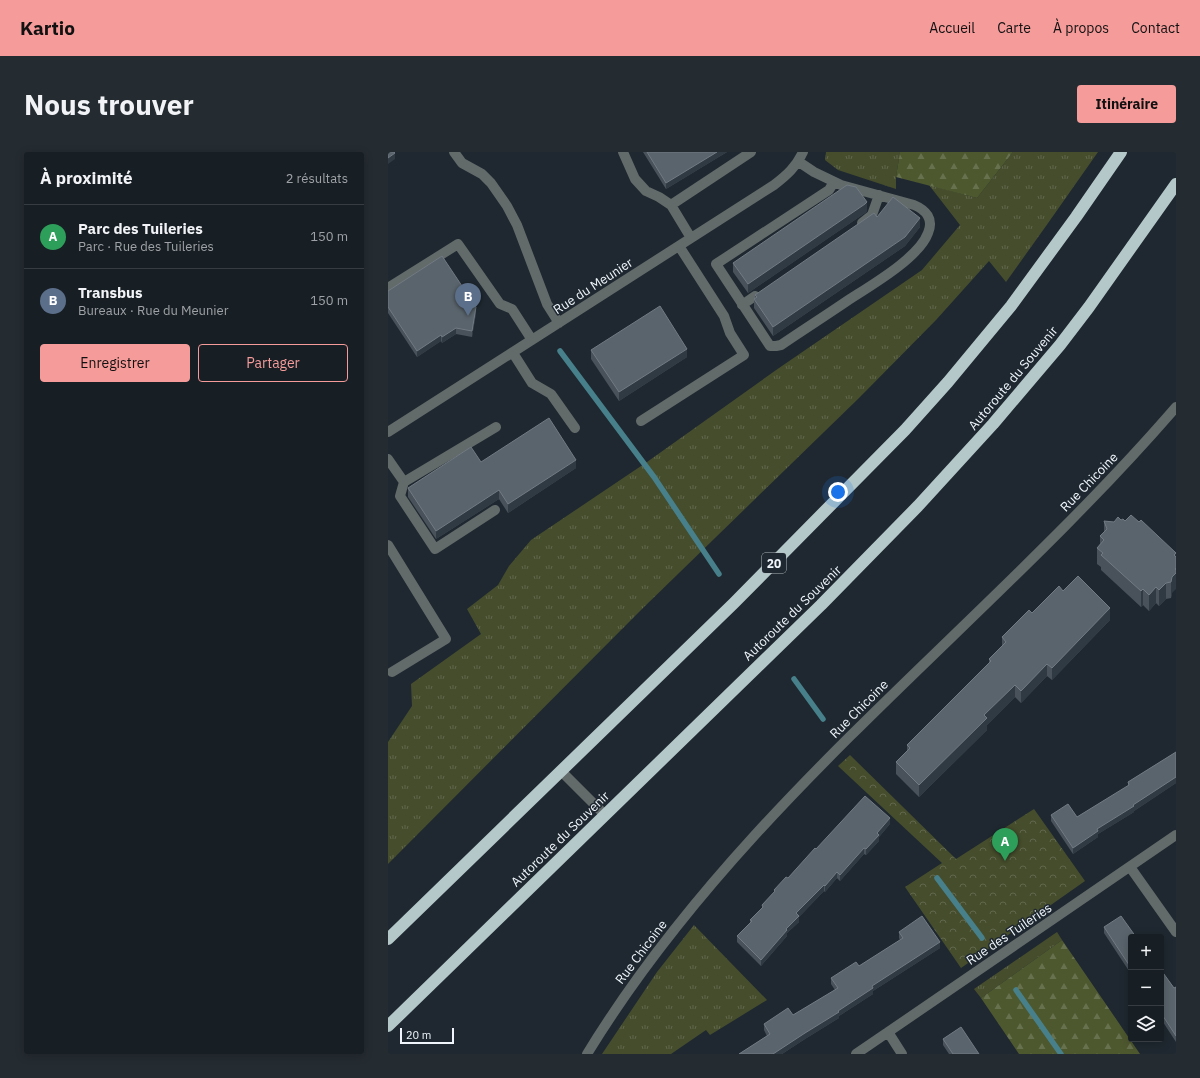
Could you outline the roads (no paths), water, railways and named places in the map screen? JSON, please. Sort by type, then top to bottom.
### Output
[{"type":"highway","name":"20","points":[[388,939],[740,598],[910,425],[1011,306],[1121,152]]},
{"type":"highway","name":"Autoroute du Souvenir","points":[[388,1026],[821,604],[918,506],[958,463],[1060,345],[1089,307],[1176,184]]},
{"type":"street","points":[[454,152],[462,163],[482,174],[492,183],[507,206],[517,225],[547,304],[559,323]]},
{"type":"street","points":[[623,152],[635,179],[646,191],[671,205],[691,238]]},
{"type":"street","points":[[671,205],[751,152]]},
{"type":"street","name":"Rue du Meunier","points":[[388,432],[774,185],[793,170],[803,152]]},
{"type":"street","points":[[798,162],[834,182],[914,205],[922,209],[928,216],[930,225],[928,234],[921,245],[904,263],[781,345],[770,346],[716,264],[830,190],[834,182]]},
{"type":"street","points":[[856,227],[872,215],[878,195]]},
{"type":"street","points":[[388,288],[458,244],[500,304],[512,309],[532,340]]},
{"type":"street","points":[[641,422],[744,355],[730,333],[724,316],[679,246]]},
{"type":"street","points":[[742,305],[759,293]]},
{"type":"street","points":[[513,352],[532,383],[551,394],[575,428]]},
{"type":"street","name":"Rue Chicoine","points":[[587,1054],[614,1011],[647,965],[710,884],[753,836],[816,769],[1064,528],[1126,464],[1176,407]]},
{"type":"street","points":[[495,510],[435,548],[400,496],[404,482],[496,427]]},
{"type":"street","points":[[388,459],[404,482]]},
{"type":"street","points":[[388,545],[446,639],[392,672]]},
{"type":"street","points":[[561,771],[605,815]]},
{"type":"street","name":"Rue des Tuileries","points":[[856,1054],[1176,835]]},
{"type":"street","points":[[1130,867],[1176,932]]},
{"type":"street","points":[[888,1032],[902,1054]]},
{"type":"waterway","points":[[560,351],[654,477],[719,574]]},
{"type":"waterway","points":[[794,679],[823,719]]},
{"type":"waterway","points":[[937,878],[982,938]]},
{"type":"waterway","points":[[1016,990],[1061,1054]]},
{"type":"place","name":"Transbus","points":[[468,316]]},
{"type":"place","name":"Parc des Tuileries","points":[[1005,861]]}]
